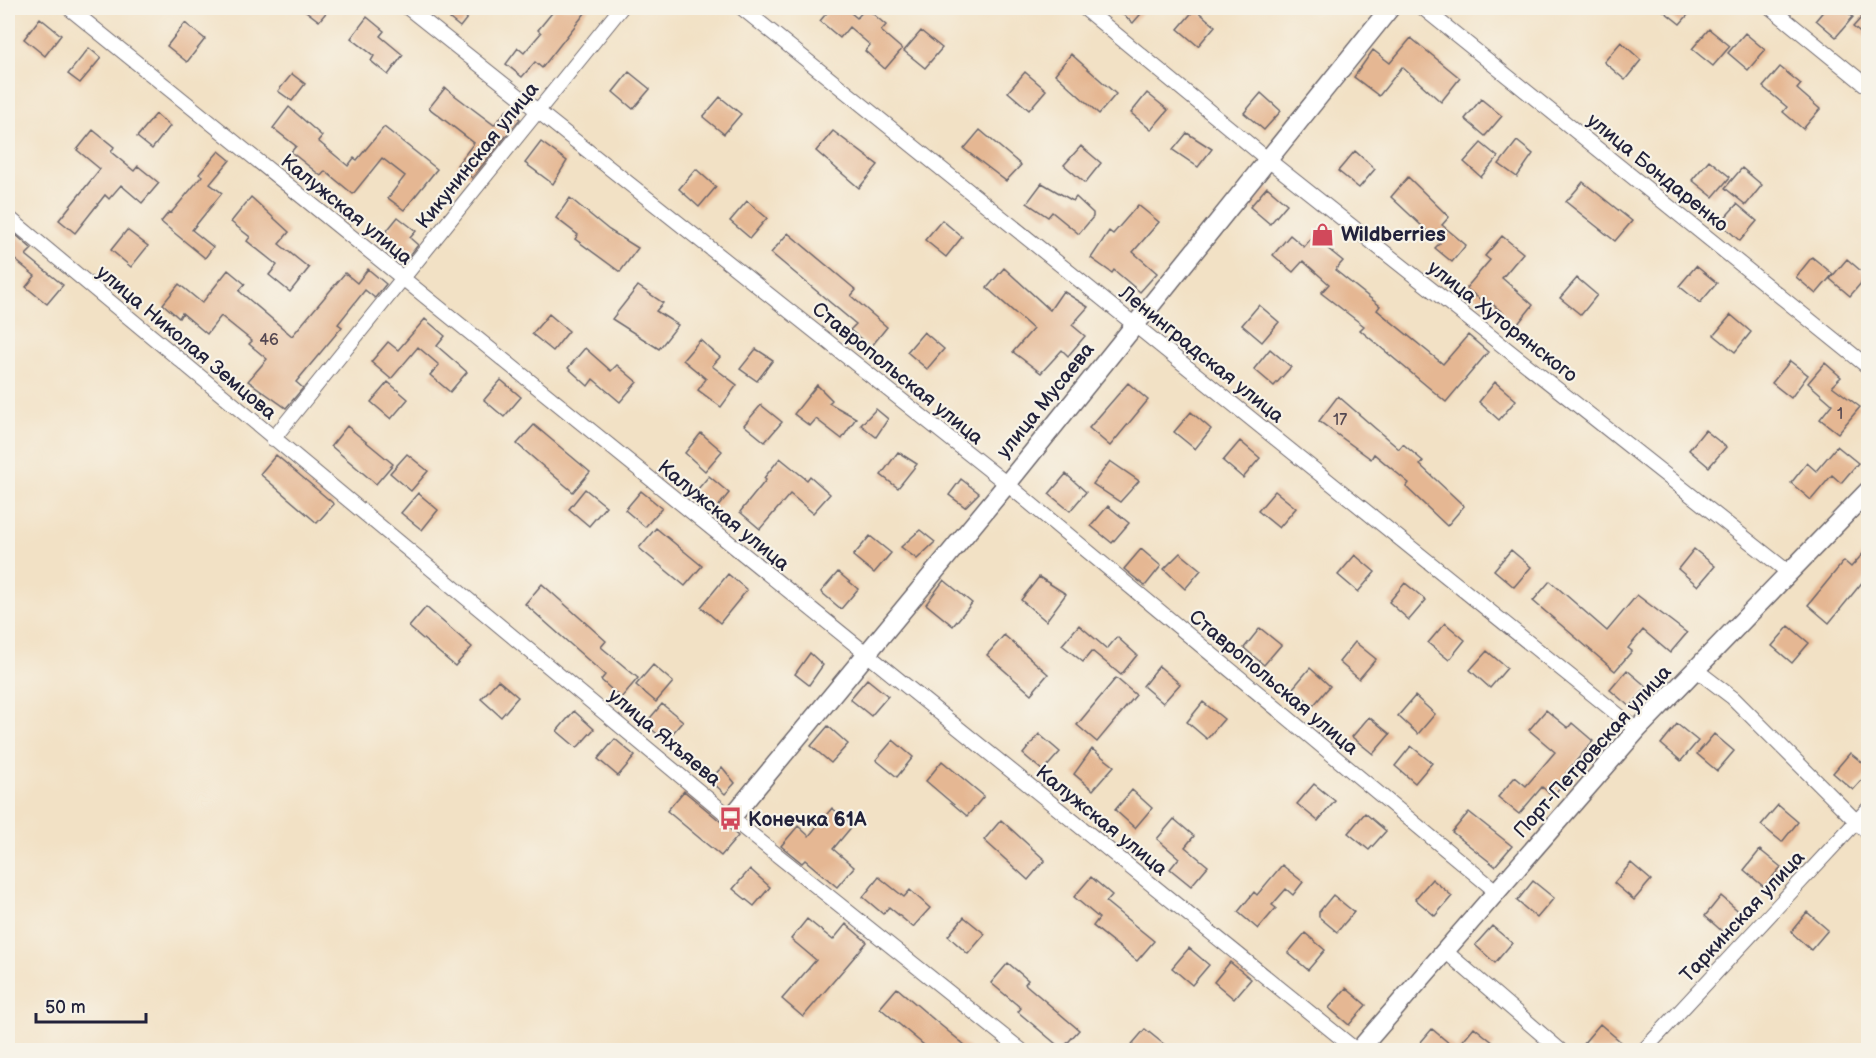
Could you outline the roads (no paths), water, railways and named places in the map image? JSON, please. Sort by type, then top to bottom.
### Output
[{"type":"street","name":"Калужская улица","points":[[69,8],[1358,1050]]},
{"type":"street","name":"Ставропольская улица","points":[[408,8],[1007,484],[1497,892]]},
{"type":"street","name":"Кикунинская улица","points":[[273,439],[621,8]]},
{"type":"street","name":"Ленинградская улица","points":[[742,8],[1637,730]]},
{"type":"street","name":"улица Хуторянского","points":[[1084,8],[1267,159],[1788,572]]},
{"type":"street","name":"улица Мусаева","points":[[731,818],[865,653],[1007,484],[1390,8]]},
{"type":"street","name":"улица Бондаренко","points":[[1423,8],[1869,367]]},
{"type":"street","points":[[1771,8],[1869,87]]},
{"type":"street","name":"улица Николая Земцова","points":[[8,218],[343,496]]},
{"type":"street","name":"Порт-Петровская улица","points":[[1358,1050],[1637,730],[1869,491]]},
{"type":"street","name":"улица Яхъяева","points":[[343,496],[731,818],[1021,1050]]},
{"type":"street","points":[[1695,669],[1733,698],[1869,833]]},
{"type":"street","name":"Таркинская улица","points":[[1644,1050],[1869,809]]},
{"type":"street","points":[[1445,951],[1560,1050]]},
{"type":"place","name":"Wildberries","points":[[1323,234]]},
{"type":"place","name":"Конечка 61А","points":[[730,819]]}]
